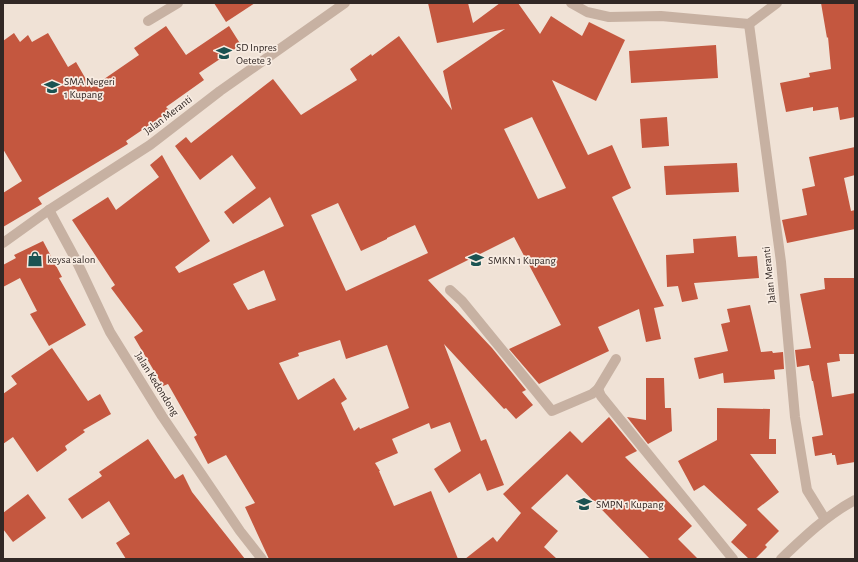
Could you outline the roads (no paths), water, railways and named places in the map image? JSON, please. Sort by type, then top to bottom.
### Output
[{"type":"street","points":[[148,22],[178,3]]},
{"type":"street","name":"Jalan Meranti","points":[[3,243],[49,210],[150,144],[220,91],[345,3]]},
{"type":"street","points":[[571,3],[587,12],[609,17],[661,16],[749,24],[777,3]]},
{"type":"street","name":"Jalan Meranti","points":[[749,24],[781,262],[795,417],[808,490],[825,519]]},
{"type":"street","name":"Jalan Kedondong","points":[[49,210],[76,260],[110,332],[162,416],[240,531],[262,559]]},
{"type":"street","points":[[450,290],[462,301],[552,411],[592,394],[598,389],[616,359]]},
{"type":"street","points":[[598,389],[601,396],[733,559]]},
{"type":"street","points":[[781,559],[825,519],[855,500]]},
{"type":"place","name":"SD Inpres Oetete 3","points":[[224,53]]},
{"type":"place","name":"SMA Negeri 1 Kupang","points":[[52,87]]},
{"type":"place","name":"keysa salon","points":[[35,259]]},
{"type":"place","name":"SMKN 1 Kupang","points":[[476,260]]},
{"type":"place","name":"SMPN 1 Kupang","points":[[584,504]]}]
